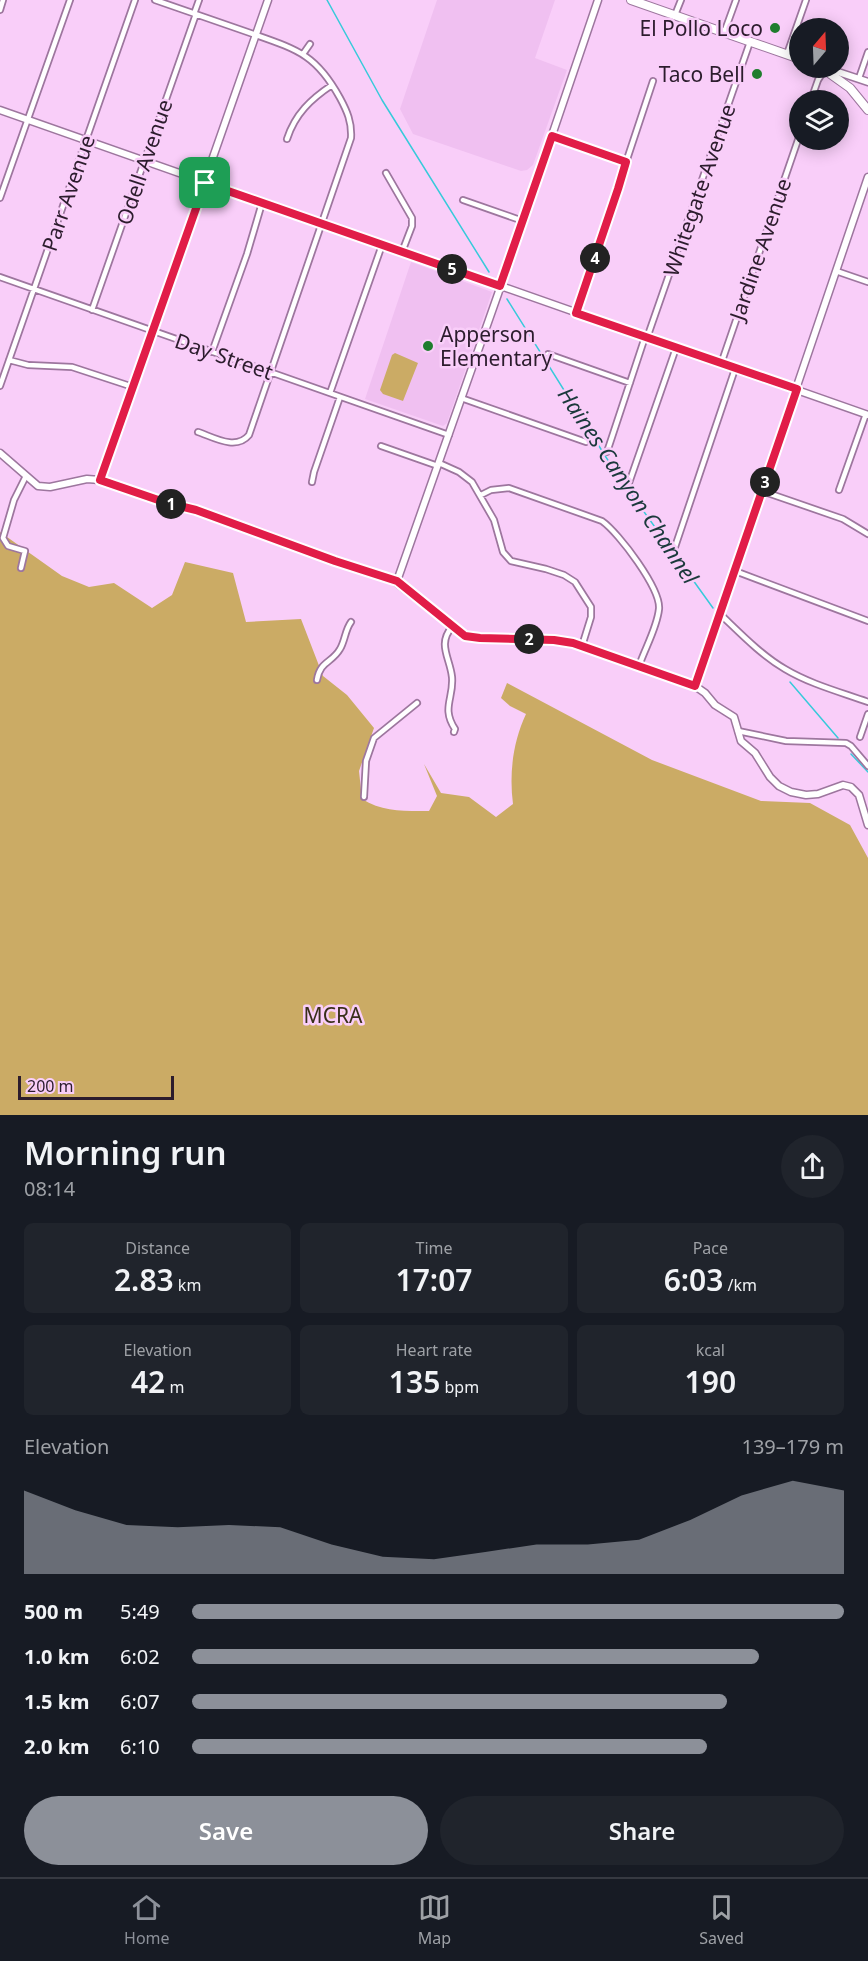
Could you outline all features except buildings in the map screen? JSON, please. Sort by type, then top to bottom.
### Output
[{"type":"main road","points":[[631,0],[787,54]]},
{"type":"main road","points":[[837,78],[846,84],[868,110]]},
{"type":"street","points":[[0,10],[3,0]]},
{"type":"street","points":[[0,198],[70,0]]},
{"type":"street","name":"Parr Avenue","points":[[0,386],[135,0]]},
{"type":"street","points":[[155,0],[303,54],[320,69],[332,85],[348,112],[352,131],[350,144],[323,224],[249,435],[240,442],[229,442],[198,432]]},
{"type":"street","name":"Odell Avenue","points":[[92,310],[199,0]]},
{"type":"street","points":[[100,480],[268,0]]},
{"type":"street","points":[[397,581],[598,0]]},
{"type":"street","points":[[675,15],[681,0]]},
{"type":"street","points":[[724,33],[736,0]]},
{"type":"street","points":[[787,54],[806,0]]},
{"type":"street","name":"Whitegate Avenue","points":[[607,452],[750,42]]},
{"type":"street","points":[[303,54],[310,44]]},
{"type":"street","points":[[859,78],[868,52]]},
{"type":"street","points":[[849,75],[868,82]]},
{"type":"street","points":[[576,313],[653,81]]},
{"type":"street","points":[[287,139],[302,109],[332,85]]},
{"type":"street","points":[[0,110],[867,415],[839,490]]},
{"type":"street","points":[[552,136],[626,162]]},
{"type":"street","name":"Jardine Avenue","points":[[721,364],[795,150]]},
{"type":"street","points":[[386,173],[412,218],[402,252]]},
{"type":"street","points":[[695,686],[868,177]]},
{"type":"street","points":[[463,200],[523,221]]},
{"type":"street","points":[[212,352],[247,254],[262,203]]},
{"type":"street","points":[[330,393],[382,245]]},
{"type":"street","points":[[836,271],[868,282]]},
{"type":"street","name":"Day Street","points":[[0,277],[449,435]]},
{"type":"street","points":[[629,483],[676,348]]},
{"type":"street","points":[[548,354],[630,383]]},
{"type":"street","points":[[9,360],[28,365],[72,367],[133,387]]},
{"type":"street","points":[[675,546],[735,369]]},
{"type":"street","points":[[312,482],[340,397]]},
{"type":"street","points":[[461,399],[586,442]]},
{"type":"street","points":[[381,446],[464,475],[481,495],[494,520],[503,550],[508,558],[515,563],[546,569],[570,578],[589,601],[591,617],[582,645]]},
{"type":"street","points":[[0,453],[42,488],[93,479],[100,480],[167,503],[196,510],[397,581],[463,634],[475,638],[554,640],[582,645],[695,686],[705,693],[715,705],[732,715],[736,721],[741,741],[755,753],[770,777],[786,790],[806,795],[818,794],[843,785],[853,788],[861,800],[868,825]]},
{"type":"street","points":[[21,568],[25,551],[8,546],[4,542],[3,534],[14,500],[26,476]]},
{"type":"street","points":[[481,495],[491,490],[509,488],[602,521],[614,531],[653,586],[658,597],[658,612],[639,666]]},
{"type":"street","points":[[762,491],[843,519],[868,534]]},
{"type":"street","points":[[735,571],[868,621]]},
{"type":"street","points":[[720,614],[760,651],[785,669],[868,702]]},
{"type":"street","points":[[317,680],[324,663],[340,650],[351,622]]},
{"type":"street","points":[[452,627],[447,632],[444,643],[452,678],[448,713],[455,729],[454,732]]},
{"type":"street","points":[[364,797],[366,761],[374,738],[417,703]]},
{"type":"street","points":[[860,737],[868,714]]},
{"type":"street","points":[[737,731],[786,741],[846,743],[868,765]]},
{"type":"shaded area","points":[[437,0],[555,0],[535,58],[567,70],[533,165],[527,170],[521,171],[413,134],[400,109]]},
{"type":"shaded area","name":"Apperson Elementary","points":[[411,262],[492,292],[447,423],[443,426],[365,399]]},
{"type":"green space","points":[[395,353],[418,363],[403,401],[383,394],[380,390],[392,355]]},
{"type":"green space","name":"MCRA","points":[[0,532],[62,576],[89,587],[114,583],[152,608],[172,595],[185,562],[233,573],[246,622],[301,619],[323,676],[347,695],[374,728],[359,771],[362,799],[378,806],[394,810],[429,811],[437,796],[424,764],[441,793],[469,797],[496,817],[513,804],[513,758],[526,714],[510,706],[501,698],[507,683],[652,760],[761,801],[810,803],[850,825],[868,858],[868,1115],[0,1115]]},
{"type":"waterway","name":"Haines Canyon Channel","points":[[327,0],[382,100],[489,272]]},
{"type":"waterway","name":"Haines Canyon Channel","points":[[507,299],[614,470],[713,608]]},
{"type":"waterway","name":"Haines Canyon Channel","points":[[790,682],[838,738]]},
{"type":"waterway","name":"Haines Canyon Channel","points":[[851,754],[868,772]]},
{"type":"place","name":"El Pollo Loco","points":[[775,28]]},
{"type":"place","name":"Taco Bell","points":[[757,74]]},
{"type":"place","name":"Apperson Elementary","points":[[428,346]]},
{"type":"route","points":[[552,136],[626,162],[576,313],[797,389],[695,686],[573,643],[465,636],[397,581],[196,510],[167,503],[100,480],[205,183],[500,286],[552,136]]}]
